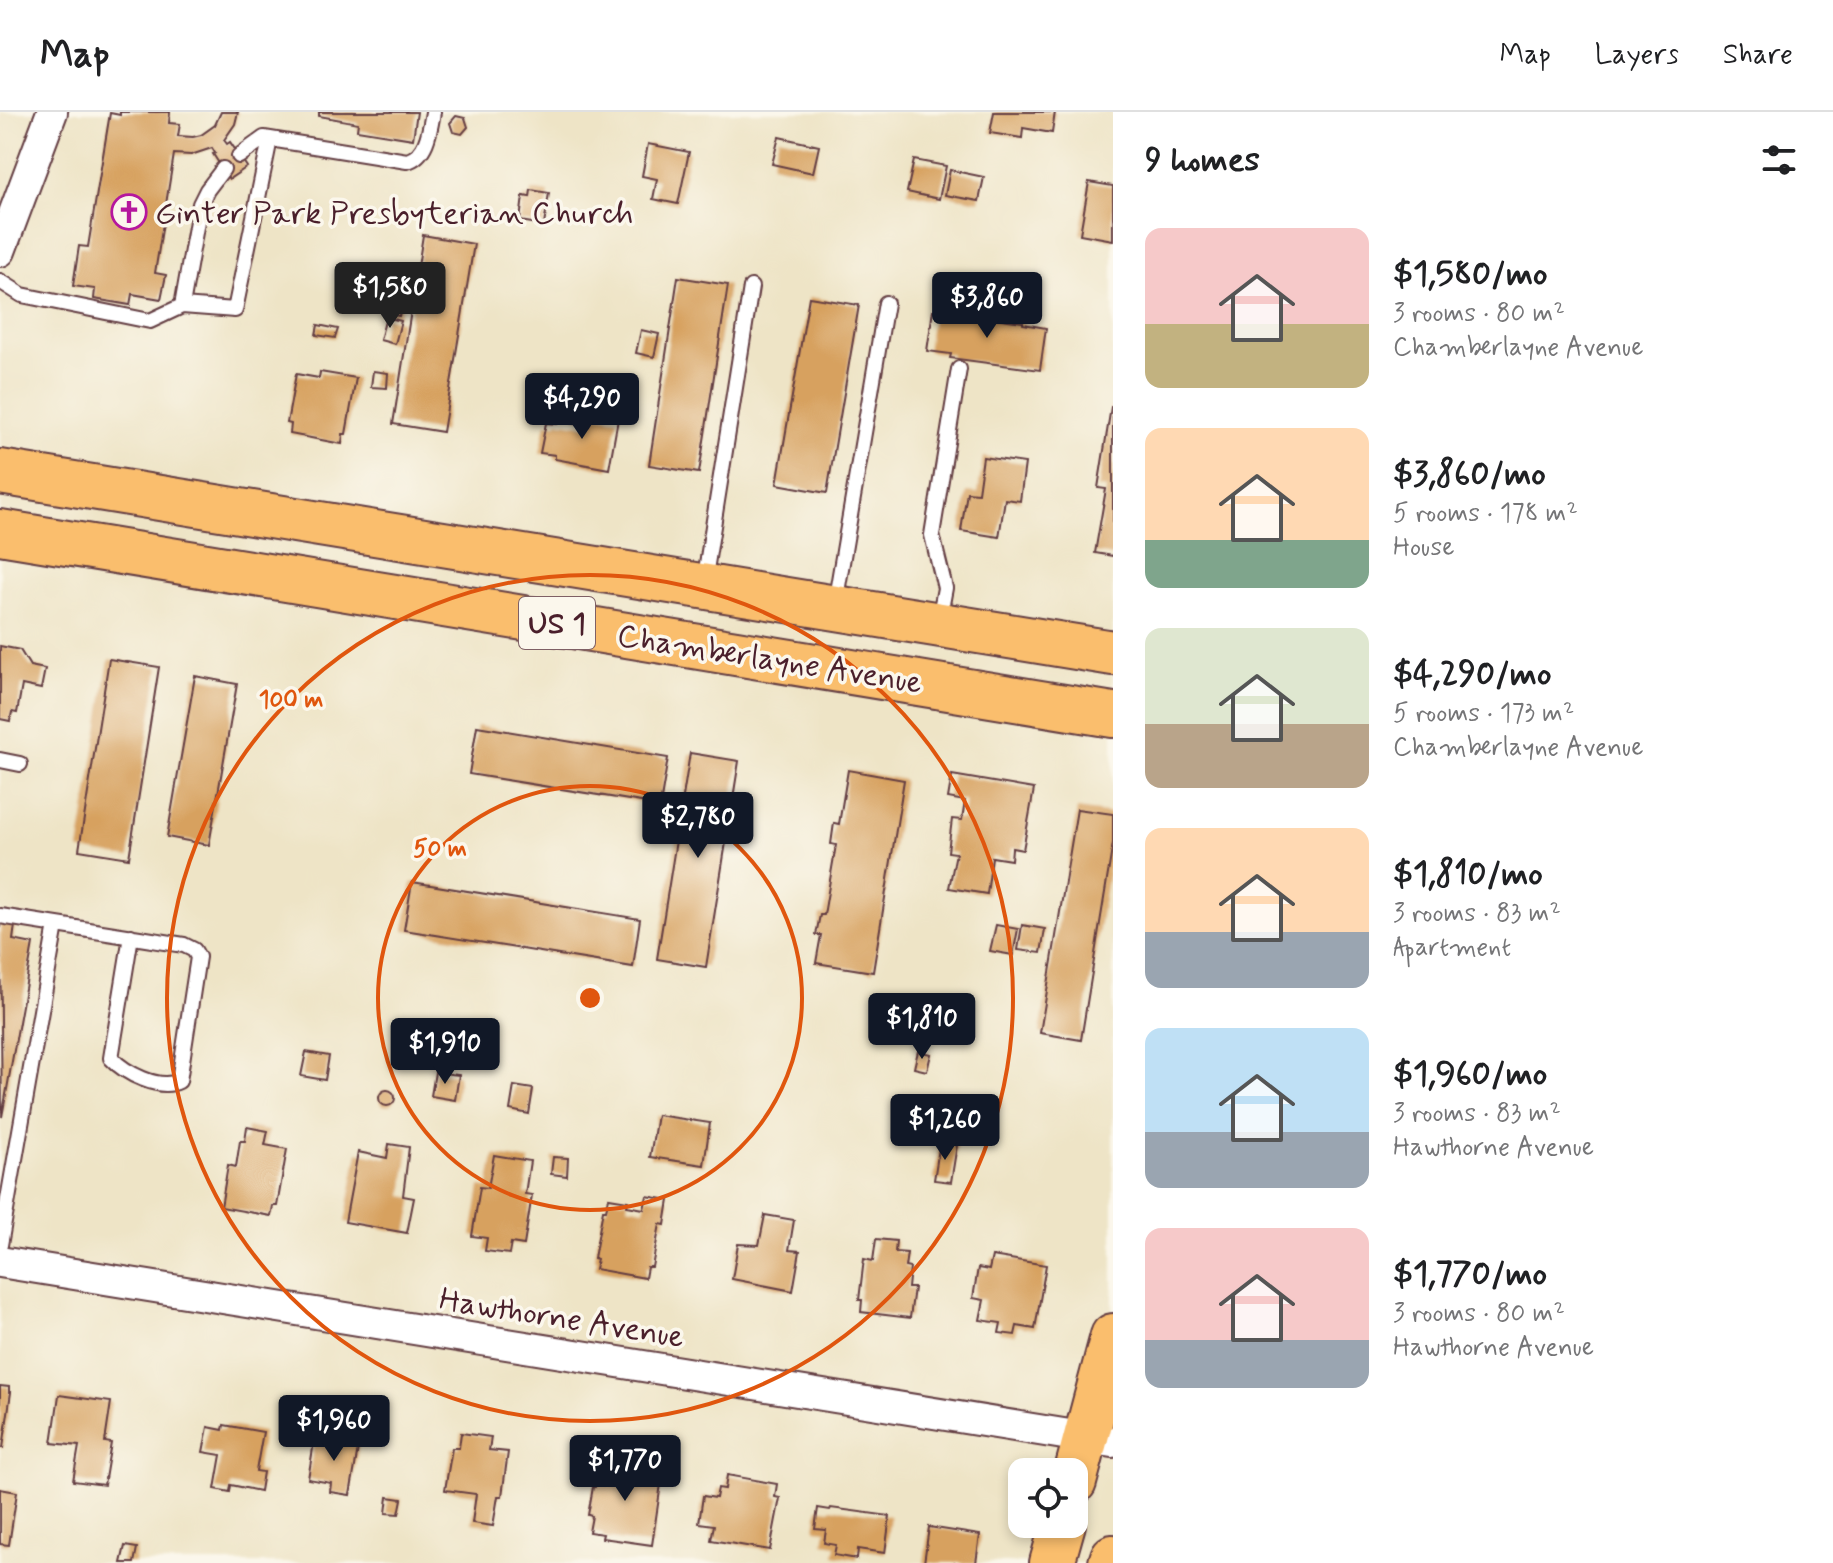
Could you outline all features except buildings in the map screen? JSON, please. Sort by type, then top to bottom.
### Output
[{"type":"main road","name":"Chamberlayne Avenue","points":[[0,472],[1113,653]]},
{"type":"main road","name":"Chamberlayne Avenue","points":[[0,532],[1113,715]]},
{"type":"main road","points":[[1088,1458],[1099,1440],[1113,1336]]},
{"type":"main road","points":[[1052,1563],[1059,1538]]},
{"type":"main road","points":[[1111,1563],[1113,1557]]},
{"type":"street","points":[[0,251],[52,112]]},
{"type":"street","name":"Hawthorne Avenue","points":[[0,1262],[1099,1440]]},
{"type":"lane","points":[[239,156],[264,138],[414,160],[423,149],[433,112]]},
{"type":"lane","points":[[0,281],[22,295],[150,321],[182,306],[235,310],[270,139]]},
{"type":"lane","points":[[182,306],[200,204],[223,169]]},
{"type":"lane","points":[[704,587],[751,287]]},
{"type":"lane","points":[[834,608],[886,303]]},
{"type":"lane","points":[[939,625],[945,588],[932,535],[959,369]]},
{"type":"lane","points":[[0,760],[20,764]]},
{"type":"lane","points":[[0,916],[131,936],[184,945],[194,950],[198,957],[179,1081],[171,1085],[159,1084],[120,1067],[111,1058],[131,936]]},
{"type":"lane","points":[[0,1245],[56,925]]},
{"type":"place","name":"Ginter Park Presbyterian Church","points":[[129,212]]}]
